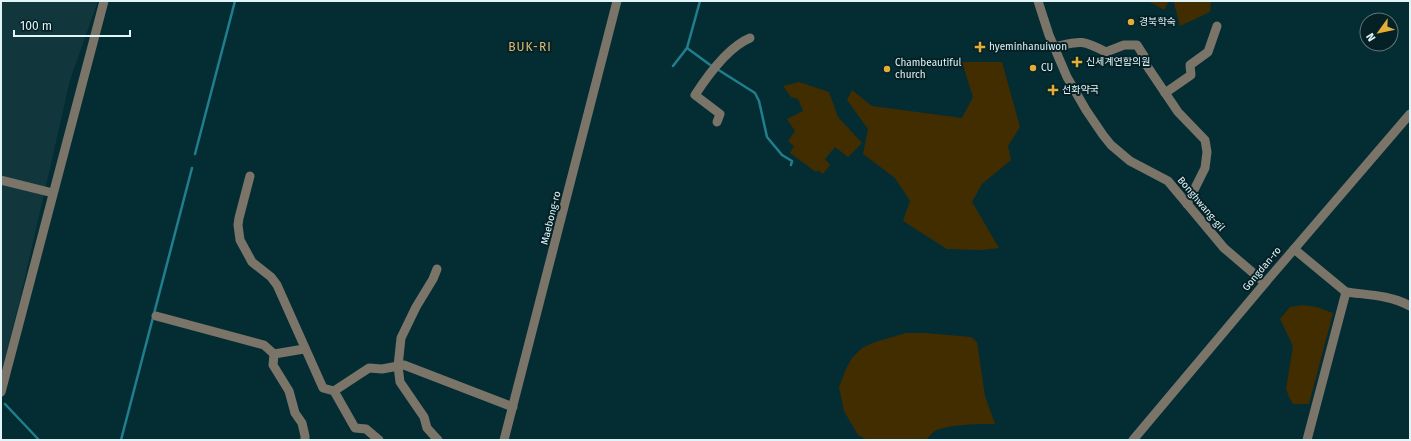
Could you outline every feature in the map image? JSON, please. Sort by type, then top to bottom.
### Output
[{"type":"street","points":[[1,392],[104,1]]},
{"type":"street","name":"Bonghwang-gil","points":[[1038,1],[1042,18],[1067,77],[1086,110],[1111,145],[1130,161],[1168,181],[1224,248],[1264,282]]},
{"type":"street","name":"Maebong-ro","points":[[504,440],[616,4]]},
{"type":"street","points":[[1165,93],[1191,75],[1190,65],[1208,52],[1217,26]]},
{"type":"street","points":[[718,118],[695,95],[713,69],[740,42],[750,38]]},
{"type":"street","points":[[1054,47],[1078,41],[1088,43],[1106,52],[1124,45],[1137,45],[1144,56],[1147,66],[1178,112],[1205,140],[1207,152],[1205,168],[1187,204]]},
{"type":"street","name":"Gongdan-ro","points":[[1133,440],[1264,282],[1410,114]]},
{"type":"street","points":[[250,176],[238,218],[240,240],[252,262],[271,276],[277,285],[304,349],[323,388],[334,391],[355,428],[366,429],[379,440]]},
{"type":"street","points":[[1,180],[53,193]]},
{"type":"street","points":[[1294,249],[1346,292],[1386,297],[1402,301],[1410,306]]},
{"type":"street","points":[[437,269],[401,338],[398,366],[400,382],[424,417],[427,428],[438,440]]},
{"type":"street","points":[[1307,440],[1346,292]]},
{"type":"street","points":[[156,316],[264,345],[274,354]]},
{"type":"street","points":[[274,354],[304,349]]},
{"type":"street","points":[[274,354],[273,365],[288,391],[295,413],[302,422],[305,436],[304,440]]},
{"type":"street","points":[[334,391],[369,368],[382,369],[404,365],[512,407]]},
{"type":"shaded area","points":[[1,1],[98,1],[70,80],[20,299],[1,374]]},
{"type":"shaded area","points":[[1148,1],[1169,1],[1164,10]]},
{"type":"shaded area","points":[[1174,1],[1211,1],[1210,12],[1180,26]]},
{"type":"shaded area","points":[[962,62],[1002,62],[1020,127],[1008,146],[1011,160],[982,184],[972,202],[999,248],[982,250],[947,249],[903,221],[910,201],[895,178],[863,154],[868,129],[847,100],[852,90],[872,106],[962,118],[973,97]]},
{"type":"shaded area","points":[[799,82],[829,92],[838,117],[862,143],[848,157],[835,147],[825,159],[830,165],[823,174],[818,170],[816,172],[790,153],[794,146],[788,141],[795,131],[787,119],[803,111],[798,99],[791,97],[783,86]]},
{"type":"shaded area","points":[[1302,305],[1317,307],[1333,313],[1309,404],[1293,404],[1286,389],[1293,346],[1280,319],[1290,307]]},
{"type":"shaded area","points":[[906,333],[971,337],[977,342],[985,396],[995,424],[948,427],[935,431],[926,440],[867,440],[858,435],[844,411],[839,387],[846,369],[852,358],[862,348],[875,342]]},
{"type":"waterway","points":[[195,154],[235,1]]},
{"type":"waterway","points":[[673,66],[687,48],[700,1]]},
{"type":"waterway","points":[[687,48],[713,67]]},
{"type":"waterway","points":[[717,69],[755,93],[759,101],[767,137],[782,155],[792,161],[791,165]]},
{"type":"waterway","points":[[121,440],[192,168]]},
{"type":"waterway","points":[[5,404],[39,440]]},
{"type":"place","name":"경북학숙","points":[[1131,22]]},
{"type":"place","name":"hyeminhanuiwon","points":[[980,47]]},
{"type":"place","name":"신세계연합의원","points":[[1077,62]]},
{"type":"place","name":"CU","points":[[1033,68]]},
{"type":"place","name":"Chambeautiful church","points":[[887,69]]},
{"type":"place","name":"선화약국","points":[[1053,90]]},
{"type":"district","name":"BUK-RI","points":[[530,47]]}]
